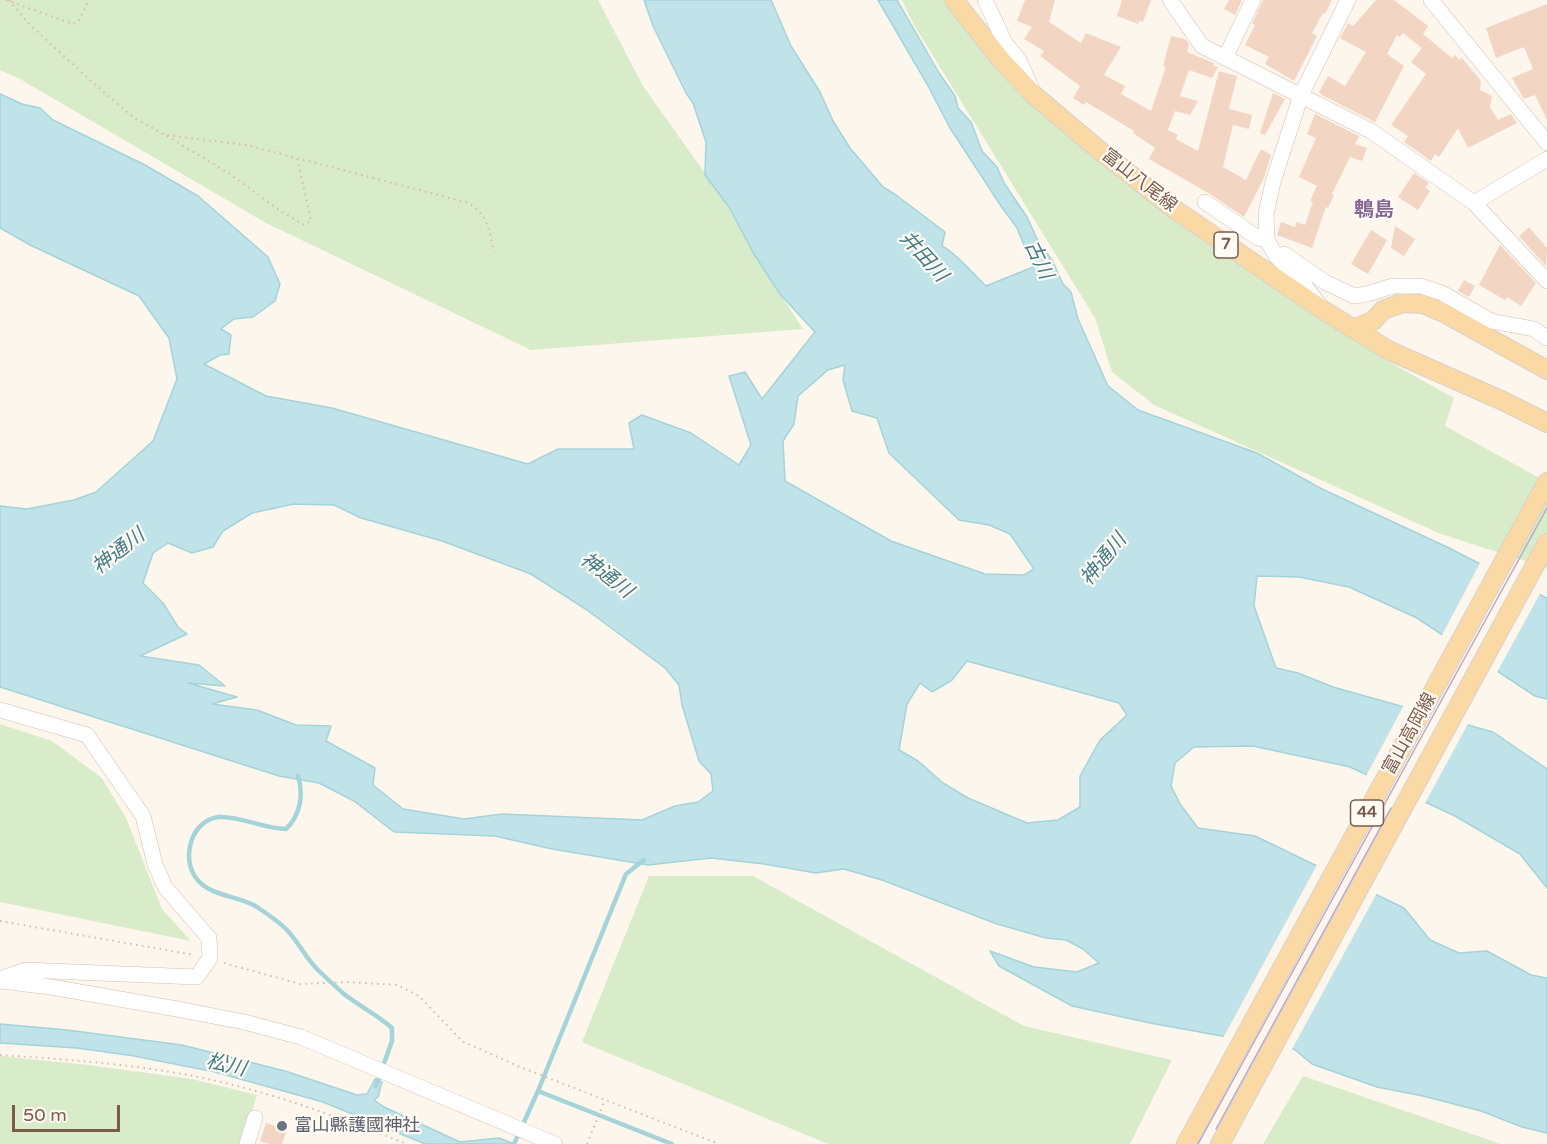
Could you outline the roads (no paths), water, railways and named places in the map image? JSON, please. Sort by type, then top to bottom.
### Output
[{"type":"main road","name":"富山八尾線","points":[[954,0],[1002,61],[1034,95],[1177,211],[1323,310],[1390,351],[1547,423]]},
{"type":"main road","points":[[1352,329],[1373,321],[1383,310],[1402,303],[1423,304],[1545,364]]},
{"type":"main road","name":"富山高岡線","points":[[1186,1144],[1547,482]]},
{"type":"main road","name":"富山高岡線","points":[[1220,1144],[1547,543]]},
{"type":"street","points":[[985,0],[1005,42],[1019,60],[1034,95]]},
{"type":"street","points":[[1225,58],[1253,0]]},
{"type":"street","points":[[1323,310],[1270,245],[1266,214],[1273,182],[1301,95],[1348,0]]},
{"type":"street","points":[[1431,0],[1547,143]]},
{"type":"street","points":[[1176,3],[1202,46],[1371,131],[1474,203],[1547,281]]},
{"type":"street","points":[[1474,203],[1547,159]]},
{"type":"street","points":[[1205,202],[1325,282],[1354,296],[1392,286],[1421,286],[1442,293],[1491,321],[1534,329],[1547,338]]},
{"type":"street","points":[[0,710],[87,735],[143,816],[155,864],[165,887],[209,938],[210,958],[197,977],[25,970],[0,980]]},
{"type":"street","points":[[0,980],[177,1009],[244,1022],[301,1037],[548,1142]]},
{"type":"street","points":[[247,1144],[255,1118]]},
{"type":"water","points":[[644,0],[771,0],[791,46],[820,92],[833,121],[850,148],[883,187],[945,232],[942,246],[959,259],[986,286],[1033,267],[1017,228],[950,128],[878,0],[897,0],[939,73],[955,96],[958,108],[971,122],[982,151],[997,167],[1004,183],[1027,217],[1038,241],[1052,260],[1063,284],[1071,292],[1078,319],[1108,386],[1138,410],[1257,453],[1322,489],[1447,547],[1547,598],[1547,699],[1535,696],[1417,618],[1349,587],[1299,577],[1257,576],[1254,606],[1276,668],[1298,673],[1333,687],[1493,732],[1547,769],[1547,888],[1520,854],[1455,816],[1350,767],[1253,746],[1194,747],[1175,763],[1171,786],[1180,804],[1198,828],[1255,836],[1404,908],[1430,940],[1459,953],[1487,951],[1531,975],[1547,978],[1547,1133],[1522,1127],[1481,1111],[1377,1087],[1312,1064],[1294,1049],[1150,1023],[1072,1006],[999,966],[990,951],[1034,967],[1077,972],[1099,963],[1083,949],[1066,940],[1046,938],[997,924],[882,880],[844,869],[816,873],[711,858],[648,865],[552,849],[495,836],[394,832],[354,801],[319,783],[279,776],[0,687],[0,506],[27,509],[74,500],[96,492],[153,441],[177,379],[169,338],[139,296],[30,245],[0,228],[0,94],[22,104],[40,108],[53,120],[145,165],[198,196],[268,257],[280,284],[275,301],[253,317],[234,319],[221,329],[231,335],[229,354],[220,355],[204,364],[266,396],[332,408],[528,464],[558,449],[634,449],[629,423],[642,415],[691,433],[739,465],[751,445],[729,376],[745,372],[762,399],[815,332],[780,294],[754,254],[729,207],[705,175],[706,142],[693,103],[653,26]],"holes":[[[845,365],[843,380],[852,411],[877,418],[889,453],[959,520],[989,525],[1010,534],[1034,569],[1024,575],[985,574],[891,541],[785,481],[783,441],[794,424],[798,396],[828,370]],[[294,504],[334,505],[361,518],[442,541],[531,574],[587,610],[665,668],[679,685],[682,705],[699,761],[711,774],[713,791],[698,802],[675,806],[642,820],[502,814],[464,819],[403,809],[373,785],[375,768],[326,741],[331,726],[296,725],[257,710],[212,704],[237,697],[188,683],[225,686],[199,665],[140,656],[187,634],[178,627],[163,603],[143,583],[153,553],[168,543],[192,553],[213,547],[223,531],[252,513]],[[967,661],[1119,703],[1127,715],[1100,740],[1080,776],[1080,807],[1058,820],[1027,823],[968,798],[943,783],[918,761],[899,750],[907,704],[920,683],[932,692],[952,680]]]},
{"type":"water","name":"松川","points":[[0,1024],[182,1045],[285,1071],[357,1095],[367,1094],[375,1079],[382,1082],[378,1097],[374,1100],[384,1107],[460,1142],[499,1138],[514,1144],[425,1144],[323,1102],[215,1072],[134,1056],[77,1048],[0,1043]]},
{"type":"waterway","points":[[298,776],[301,790],[300,805],[295,818],[286,829],[228,817],[209,820],[195,832],[191,841],[189,860],[196,878],[202,884],[216,892],[249,903],[276,920],[313,964],[344,994],[392,1028],[392,1041],[376,1086]]},
{"type":"waterway","points":[[514,1144],[538,1091],[626,874],[644,860]]},
{"type":"waterway","points":[[538,1091],[672,1144]]},
{"type":"tram line","points":[[1198,1144],[1547,508]]},
{"type":"tram line","points":[[1216,1129],[1391,808]]},
{"type":"place","name":"富山縣護國神社","points":[[282,1126]]},
{"type":"district","name":"鵯島","points":[[1374,211]]},
{"type":"water label","name":"井田川","points":[[923,257]]},
{"type":"water label","name":"古川","points":[[1038,260]]},
{"type":"water label","name":"神通川","points":[[119,552]]},
{"type":"water label","name":"神通川","points":[[1104,560]]},
{"type":"water label","name":"神通川","points":[[606,576]]}]
